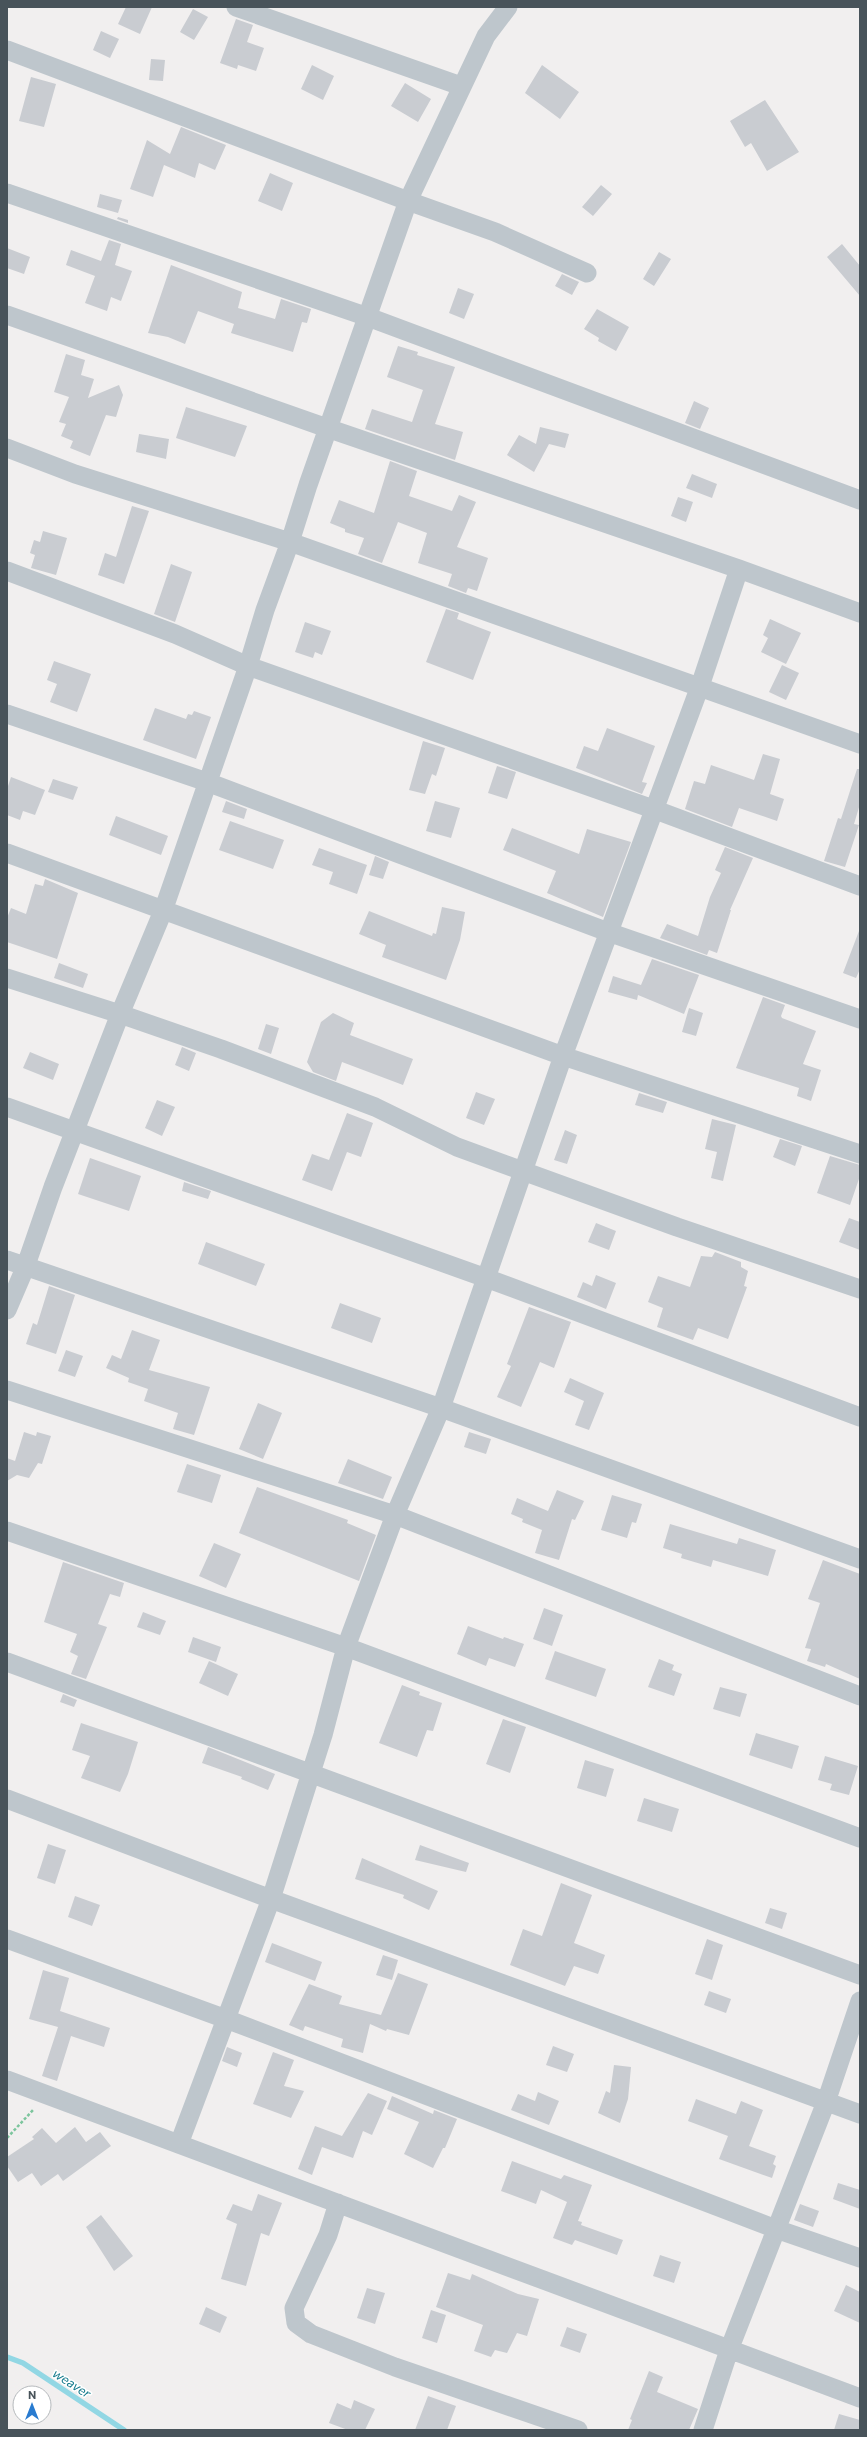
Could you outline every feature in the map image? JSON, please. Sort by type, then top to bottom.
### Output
[{"type":"street","points":[[236,7],[461,86]]},
{"type":"street","points":[[7,1310],[25,1268],[120,1014],[163,911],[248,666],[265,610],[290,542],[327,428],[408,202],[461,86],[486,36],[508,7]]},
{"type":"street","points":[[7,50],[408,202],[495,232],[587,273]]},
{"type":"street","points":[[7,193],[368,317],[860,500]]},
{"type":"street","points":[[7,315],[327,428],[738,569],[860,614]]},
{"type":"street","points":[[7,448],[75,474],[290,542],[700,686],[860,744]]},
{"type":"street","points":[[179,2144],[271,1899],[311,1774],[346,1647],[395,1516],[441,1408],[563,1056],[700,686],[738,569]]},
{"type":"street","points":[[7,571],[175,634],[248,666],[653,810],[860,886]]},
{"type":"street","points":[[7,714],[207,782],[608,932],[860,1019]]},
{"type":"street","points":[[7,853],[563,1056],[860,1154]]},
{"type":"street","points":[[7,978],[120,1014],[375,1107],[457,1147],[524,1169],[677,1227],[860,1289]]},
{"type":"street","points":[[7,1108],[486,1278],[860,1417]]},
{"type":"street","points":[[7,1260],[25,1268],[441,1408],[860,1559]]},
{"type":"street","points":[[7,1390],[395,1516],[860,1696]]},
{"type":"street","points":[[7,1530],[346,1647],[860,1838]]},
{"type":"street","points":[[7,1662],[860,1975]]},
{"type":"street","points":[[7,1799],[271,1899],[860,2114]]},
{"type":"street","points":[[7,1939],[226,2019],[776,2229],[860,2258]]},
{"type":"street","points":[[703,2430],[729,2350],[826,2102],[860,2001]]},
{"type":"street","points":[[7,2080],[860,2398]]},
{"type":"street","points":[[338,2203],[328,2235],[294,2308],[296,2323],[311,2334],[395,2368],[578,2430]]},
{"type":"path","points":[[7,2138],[47,2095]]},
{"type":"building","points":[[126,7],[152,7],[140,34],[118,24]]},
{"type":"building","points":[[193,9],[208,17],[194,40],[180,32]]},
{"type":"building","points":[[236,19],[253,25],[247,42],[264,48],[256,71],[238,65],[237,69],[220,63]]},
{"type":"building","points":[[101,31],[119,39],[110,58],[93,50]]},
{"type":"building","points":[[151,59],[165,60],[163,81],[149,80]]},
{"type":"building","points":[[312,65],[334,76],[323,100],[301,89]]},
{"type":"building","points":[[542,65],[579,92],[560,119],[525,93]]},
{"type":"building","points":[[31,77],[56,84],[44,127],[19,121]]},
{"type":"building","points":[[405,83],[431,99],[418,122],[391,106]]},
{"type":"building","points":[[765,100],[799,152],[767,171],[751,143],[745,147],[730,121]]},
{"type":"building","points":[[181,127],[226,145],[215,170],[199,163],[195,178],[164,165],[153,197],[130,189],[147,140],[170,154]]},
{"type":"building","points":[[270,173],[293,183],[282,211],[258,201]]},
{"type":"building","points":[[601,185],[612,194],[593,216],[582,207]]},
{"type":"building","points":[[100,194],[122,200],[118,213],[97,207]]},
{"type":"building","points":[[118,217],[128,220],[128,223],[117,219]]},
{"type":"building","points":[[109,240],[121,244],[115,265],[132,271],[121,301],[111,297],[107,311],[85,303],[95,276],[66,265],[71,250],[101,261]]},
{"type":"building","points":[[842,244],[860,266],[860,296],[827,257]]},
{"type":"building","points":[[7,248],[30,257],[24,274],[7,268]]},
{"type":"building","points":[[659,252],[671,259],[654,286],[643,279]]},
{"type":"building","points":[[171,265],[242,292],[238,308],[275,319],[281,299],[311,309],[307,323],[302,322],[293,352],[231,333],[234,324],[198,311],[185,344],[168,337],[148,333]]},
{"type":"building","points":[[562,274],[579,282],[572,295],[555,286]]},
{"type":"building","points":[[458,288],[474,294],[464,319],[449,313]]},
{"type":"building","points":[[597,309],[629,327],[616,351],[598,341],[599,338],[584,329]]},
{"type":"building","points":[[398,346],[418,352],[417,355],[455,367],[435,424],[463,432],[455,460],[365,429],[372,409],[412,422],[423,390],[387,377]]},
{"type":"building","points":[[66,354],[85,360],[81,375],[94,379],[88,398],[119,385],[123,395],[116,417],[106,415],[90,456],[70,448],[73,441],[61,436],[66,424],[59,422],[69,397],[54,392]]},
{"type":"building","points":[[694,401],[709,408],[700,429],[685,423]]},
{"type":"building","points":[[186,407],[247,426],[235,457],[176,438]]},
{"type":"building","points":[[540,427],[569,434],[565,448],[549,444],[534,472],[507,455],[519,435],[536,444]]},
{"type":"building","points":[[139,434],[169,439],[166,459],[136,452]]},
{"type":"building","points":[[390,461],[417,471],[409,496],[452,511],[459,495],[476,502],[457,547],[488,558],[477,591],[468,588],[466,593],[448,586],[452,574],[418,563],[427,533],[398,522],[382,563],[358,554],[364,538],[345,532],[345,529],[330,523],[339,500],[374,513]]},
{"type":"building","points":[[692,474],[717,484],[712,498],[686,488]]},
{"type":"building","points":[[678,497],[693,502],[686,522],[671,516]]},
{"type":"building","points":[[132,506],[149,511],[124,584],[98,575],[105,553],[116,557]]},
{"type":"building","points":[[43,531],[67,538],[56,575],[31,568],[35,555],[30,553],[34,540],[40,542]]},
{"type":"building","points":[[171,564],[192,572],[175,622],[154,614]]},
{"type":"building","points":[[446,609],[459,613],[457,619],[491,632],[473,680],[426,662]]},
{"type":"building","points":[[770,619],[801,633],[786,664],[761,652],[768,638],[763,635]]},
{"type":"building","points":[[305,622],[331,631],[322,655],[315,652],[313,658],[295,652]]},
{"type":"building","points":[[54,661],[91,674],[77,712],[50,702],[57,684],[47,680]]},
{"type":"building","points":[[782,665],[799,673],[786,700],[769,692]]},
{"type":"building","points":[[155,708],[186,719],[188,714],[192,715],[194,711],[211,717],[196,759],[143,740]]},
{"type":"building","points":[[607,728],[655,746],[642,782],[647,783],[642,794],[576,768],[584,746],[598,751]]},
{"type":"building","points":[[423,741],[445,748],[436,776],[432,774],[425,794],[409,790]]},
{"type":"building","points":[[763,754],[780,759],[770,794],[784,799],[777,821],[739,808],[732,827],[685,809],[694,781],[705,784],[711,765],[754,780]]},
{"type":"building","points":[[497,766],[516,772],[507,799],[488,793]]},
{"type":"building","points":[[857,769],[860,769],[860,804],[854,824],[859,825],[845,867],[824,861],[838,818],[841,819]]},
{"type":"building","points":[[11,777],[45,790],[35,815],[23,811],[20,820],[7,815],[7,789]]},
{"type":"building","points":[[53,779],[78,787],[73,800],[48,792]]},
{"type":"building","points":[[226,801],[247,809],[244,819],[222,812]]},
{"type":"building","points":[[435,801],[460,808],[451,838],[426,831]]},
{"type":"building","points":[[116,816],[168,836],[161,855],[109,835]]},
{"type":"building","points":[[230,821],[284,840],[273,869],[219,850]]},
{"type":"building","points":[[512,828],[579,854],[587,829],[631,842],[603,917],[547,893],[556,871],[503,850]]},
{"type":"building","points":[[725,847],[753,858],[730,910],[717,953],[709,950],[707,955],[660,938],[667,924],[698,936],[710,897],[721,873],[715,870]]},
{"type":"building","points":[[319,848],[367,865],[357,894],[329,884],[333,872],[312,865]]},
{"type":"building","points":[[375,856],[389,862],[383,879],[369,875]]},
{"type":"building","points":[[45,879],[78,893],[57,959],[7,942],[7,918],[11,908],[26,914],[35,884],[43,886]]},
{"type":"building","points":[[442,907],[465,912],[460,940],[446,980],[382,957],[386,945],[359,934],[369,911],[432,936],[433,933],[436,934]]},
{"type":"building","points":[[859,931],[860,969],[856,978],[843,973]]},
{"type":"building","points":[[652,959],[699,975],[684,1014],[638,995],[637,1000],[608,992],[613,976],[641,985]]},
{"type":"building","points":[[59,963],[88,974],[83,988],[54,978]]},
{"type":"building","points":[[763,997],[785,1005],[781,1016],[782,1018],[816,1031],[803,1064],[821,1070],[811,1101],[797,1096],[799,1088],[736,1068]]},
{"type":"building","points":[[689,1008],[703,1013],[696,1036],[682,1032]]},
{"type":"building","points":[[333,1013],[354,1023],[350,1035],[413,1059],[403,1085],[342,1062],[336,1081],[313,1072],[307,1062],[321,1022]]},
{"type":"building","points":[[266,1024],[279,1028],[271,1054],[258,1049]]},
{"type":"building","points":[[182,1047],[196,1053],[189,1071],[175,1065]]},
{"type":"building","points":[[30,1052],[59,1064],[53,1080],[23,1068]]},
{"type":"building","points":[[476,1092],[495,1099],[484,1125],[466,1118]]},
{"type":"building","points":[[639,1093],[667,1102],[663,1113],[635,1105]]},
{"type":"building","points":[[157,1100],[175,1107],[162,1136],[145,1128]]},
{"type":"building","points":[[347,1113],[373,1123],[361,1157],[347,1152],[332,1191],[302,1180],[312,1154],[329,1160]]},
{"type":"building","points":[[712,1119],[736,1125],[723,1181],[711,1178],[717,1152],[705,1149]]},
{"type":"building","points":[[565,1130],[577,1135],[567,1164],[554,1160]]},
{"type":"building","points":[[780,1139],[802,1146],[795,1166],[773,1157]]},
{"type":"building","points":[[830,1156],[860,1165],[860,1176],[850,1205],[817,1193]]},
{"type":"building","points":[[90,1158],[141,1176],[129,1211],[78,1194]]},
{"type":"building","points":[[184,1182],[211,1191],[208,1199],[182,1191]]},
{"type":"building","points":[[849,1218],[860,1222],[860,1250],[839,1242]]},
{"type":"building","points":[[596,1223],[616,1231],[609,1250],[588,1242]]},
{"type":"building","points":[[206,1242],[265,1264],[256,1286],[198,1264]]},
{"type":"building","points":[[715,1252],[741,1262],[741,1267],[748,1271],[744,1286],[747,1287],[728,1339],[698,1328],[693,1340],[657,1327],[663,1308],[648,1302],[658,1276],[690,1287],[701,1256],[712,1257]]},
{"type":"building","points":[[596,1275],[616,1283],[606,1309],[577,1297],[583,1282],[592,1286]]},
{"type":"building","points":[[49,1286],[75,1295],[56,1354],[26,1344],[33,1323],[37,1325]]},
{"type":"building","points":[[340,1303],[381,1318],[372,1343],[331,1328]]},
{"type":"building","points":[[529,1307],[571,1322],[554,1368],[540,1362],[521,1407],[497,1397],[511,1366],[507,1364]]},
{"type":"building","points":[[132,1330],[160,1340],[149,1370],[210,1387],[194,1435],[173,1429],[178,1413],[144,1401],[148,1389],[128,1382],[129,1378],[106,1368],[112,1355],[121,1359]]},
{"type":"building","points":[[66,1350],[83,1356],[75,1377],[58,1371]]},
{"type":"building","points":[[570,1378],[604,1393],[589,1430],[575,1425],[584,1401],[564,1392]]},
{"type":"building","points":[[258,1403],[282,1413],[263,1459],[239,1449]]},
{"type":"building","points":[[24,1432],[36,1436],[37,1432],[51,1436],[42,1464],[38,1463],[29,1478],[17,1475],[7,1481],[7,1458],[15,1461]]},
{"type":"building","points":[[469,1432],[491,1439],[486,1454],[464,1447]]},
{"type":"building","points":[[348,1459],[392,1477],[383,1499],[338,1483]]},
{"type":"building","points":[[187,1464],[221,1475],[212,1503],[177,1492]]},
{"type":"building","points":[[257,1487],[348,1520],[347,1523],[376,1535],[359,1581],[239,1533]]},
{"type":"building","points":[[557,1490],[584,1501],[575,1520],[572,1519],[559,1560],[535,1553],[542,1530],[522,1522],[523,1519],[511,1514],[517,1498],[548,1511]]},
{"type":"building","points":[[612,1495],[642,1504],[636,1523],[632,1522],[627,1538],[601,1530]]},
{"type":"building","points":[[670,1524],[737,1544],[739,1538],[776,1550],[768,1576],[713,1560],[711,1567],[681,1558],[682,1554],[663,1548]]},
{"type":"building","points":[[214,1543],[241,1554],[226,1588],[199,1576]]},
{"type":"building","points":[[823,1560],[860,1574],[860,1679],[826,1664],[825,1667],[807,1661],[811,1649],[805,1648],[820,1603],[808,1599]]},
{"type":"building","points":[[63,1562],[124,1583],[120,1597],[110,1594],[98,1624],[107,1627],[86,1679],[71,1674],[78,1656],[70,1652],[77,1634],[44,1622]]},
{"type":"building","points":[[544,1608],[563,1615],[552,1646],[533,1639]]},
{"type":"building","points":[[143,1612],[166,1621],[160,1635],[137,1627]]},
{"type":"building","points":[[468,1626],[503,1639],[504,1637],[524,1644],[515,1667],[489,1658],[486,1666],[457,1654]]},
{"type":"building","points":[[193,1637],[221,1647],[216,1662],[188,1652]]},
{"type":"building","points":[[555,1651],[606,1669],[596,1697],[545,1679]]},
{"type":"building","points":[[659,1659],[674,1665],[672,1670],[682,1674],[674,1696],[648,1687]]},
{"type":"building","points":[[209,1661],[238,1674],[228,1696],[199,1683]]},
{"type":"building","points":[[402,1685],[420,1692],[419,1695],[442,1703],[433,1731],[427,1730],[417,1757],[379,1743]]},
{"type":"building","points":[[720,1687],[747,1694],[740,1717],[713,1709]]},
{"type":"building","points":[[63,1694],[77,1700],[74,1707],[60,1702]]},
{"type":"building","points":[[503,1719],[526,1727],[510,1773],[486,1764]]},
{"type":"building","points":[[81,1723],[138,1742],[128,1774],[120,1792],[81,1778],[90,1756],[72,1750]]},
{"type":"building","points":[[756,1733],[799,1746],[792,1769],[749,1755]]},
{"type":"building","points":[[208,1747],[275,1774],[268,1790],[241,1779],[242,1777],[202,1763]]},
{"type":"building","points":[[825,1756],[858,1766],[849,1795],[830,1790],[832,1784],[818,1780]]},
{"type":"building","points":[[585,1760],[614,1769],[606,1797],[577,1788]]},
{"type":"building","points":[[644,1798],[679,1809],[672,1832],[637,1821]]},
{"type":"building","points":[[48,1844],[66,1850],[55,1884],[37,1878]]},
{"type":"building","points":[[420,1845],[469,1863],[466,1872],[415,1860]]},
{"type":"building","points":[[362,1858],[438,1891],[429,1910],[403,1898],[404,1895],[355,1879]]},
{"type":"building","points":[[561,1883],[592,1895],[574,1943],[605,1955],[598,1974],[574,1966],[565,1986],[510,1965],[523,1929],[542,1936]]},
{"type":"building","points":[[75,1896],[100,1905],[92,1926],[68,1917]]},
{"type":"building","points":[[770,1908],[787,1913],[782,1929],[765,1923]]},
{"type":"building","points":[[707,1939],[723,1945],[712,1980],[695,1974]]},
{"type":"building","points":[[272,1943],[322,1962],[315,1981],[265,1962]]},
{"type":"building","points":[[383,1955],[398,1960],[392,1980],[376,1975]]},
{"type":"building","points":[[43,1970],[69,1978],[60,2011],[110,2028],[104,2047],[71,2036],[57,2081],[42,2076],[58,2027],[29,2019]]},
{"type":"building","points":[[398,1973],[428,1984],[409,2035],[387,2029],[386,2031],[370,2024],[363,2053],[341,2047],[343,2039],[305,2026],[303,2031],[289,2025],[309,1984],[342,1996],[339,2004],[381,2015]]},
{"type":"building","points":[[709,1991],[731,1999],[726,2013],[704,2005]]},
{"type":"building","points":[[553,2046],[574,2054],[567,2072],[546,2065]]},
{"type":"building","points":[[227,2047],[242,2053],[237,2067],[222,2061]]},
{"type":"building","points":[[273,2052],[294,2060],[284,2086],[304,2091],[291,2118],[253,2104]]},
{"type":"building","points":[[614,2065],[631,2067],[628,2099],[620,2123],[598,2113],[606,2091],[610,2093]]},
{"type":"building","points":[[538,2092],[559,2101],[549,2125],[511,2110],[518,2094],[535,2101]]},
{"type":"building","points":[[368,2093],[387,2101],[372,2135],[363,2131],[353,2158],[322,2147],[312,2175],[298,2169],[315,2126],[342,2136]]},
{"type":"building","points":[[392,2096],[433,2114],[434,2110],[457,2119],[445,2148],[443,2148],[433,2168],[404,2154],[419,2122],[387,2109]]},
{"type":"building","points":[[696,2099],[736,2114],[741,2101],[763,2110],[749,2146],[776,2156],[773,2164],[776,2166],[772,2178],[719,2159],[728,2136],[688,2121]]},
{"type":"building","points":[[75,2127],[86,2142],[100,2132],[111,2146],[63,2181],[58,2174],[41,2186],[32,2173],[18,2182],[7,2166],[7,2157],[34,2139],[32,2137],[42,2128],[56,2143]]},
{"type":"building","points":[[512,2161],[561,2179],[564,2175],[592,2185],[578,2221],[582,2222],[581,2225],[623,2240],[617,2255],[575,2240],[572,2245],[553,2238],[567,2202],[541,2190],[536,2204],[501,2191]]},
{"type":"building","points":[[838,2183],[860,2190],[860,2209],[833,2199]]},
{"type":"building","points":[[258,2194],[282,2203],[269,2236],[261,2233],[246,2286],[221,2279],[237,2224],[226,2219],[233,2204],[252,2211]]},
{"type":"building","points":[[800,2204],[819,2211],[813,2227],[794,2220]]},
{"type":"building","points":[[101,2215],[133,2256],[114,2271],[86,2227]]},
{"type":"building","points":[[660,2255],[681,2262],[674,2283],[653,2276]]},
{"type":"building","points":[[448,2273],[470,2280],[472,2274],[518,2294],[539,2299],[527,2336],[517,2333],[507,2353],[495,2350],[491,2357],[474,2351],[483,2325],[436,2307]]},
{"type":"building","points":[[846,2285],[860,2292],[860,2323],[834,2311]]},
{"type":"building","points":[[367,2288],[385,2293],[375,2324],[357,2318]]},
{"type":"building","points":[[206,2307],[227,2317],[220,2333],[199,2324]]},
{"type":"building","points":[[431,2310],[446,2315],[437,2343],[422,2338]]},
{"type":"building","points":[[567,2327],[587,2334],[580,2353],[560,2346]]},
{"type":"building","points":[[649,2371],[663,2377],[657,2392],[698,2409],[689,2430],[628,2430],[632,2420],[630,2419]]},
{"type":"building","points":[[428,2396],[456,2406],[447,2430],[415,2430]]},
{"type":"building","points":[[354,2400],[375,2409],[365,2430],[348,2430],[329,2423],[337,2403],[351,2409]]},
{"type":"building","points":[[839,2414],[860,2420],[860,2430],[834,2430]]},
{"type":"waterway","name":"weaver","points":[[7,2357],[23,2363],[124,2430]]}]
